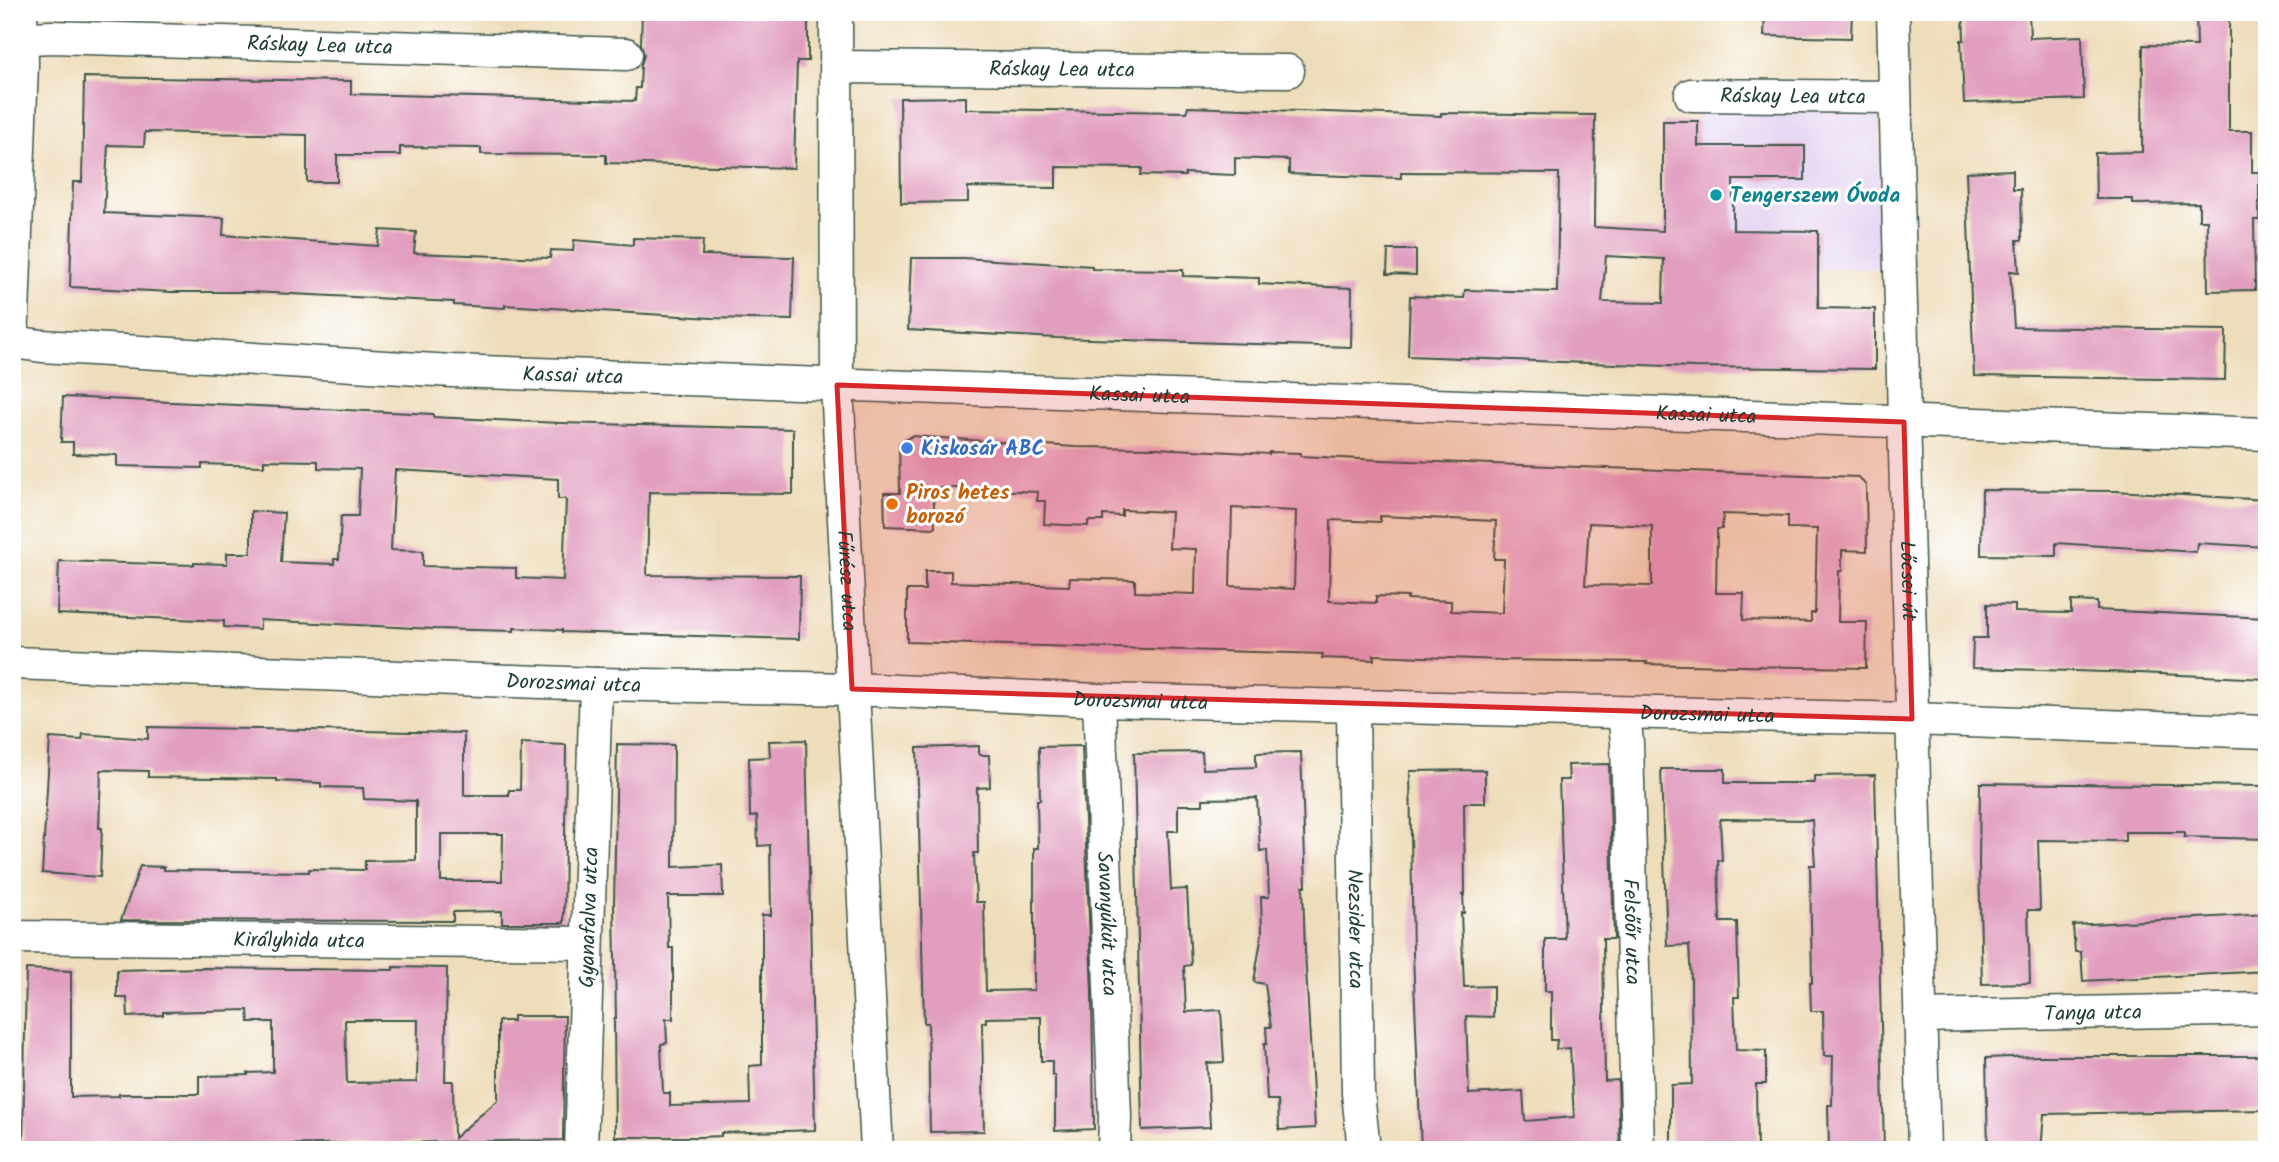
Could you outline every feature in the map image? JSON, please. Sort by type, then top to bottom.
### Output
[{"type":"street","name":"Fűrész utca","points":[[836,12],[837,385],[877,1150]]},
{"type":"street","name":"Lőcsei út","points":[[1893,12],[1924,1150]]},
{"type":"street","name":"Ráskay Lea utca","points":[[18,30],[51,37],[626,54]]},
{"type":"street","points":[[12,343],[18,30]]},
{"type":"street","name":"Ráskay Lea utca","points":[[838,67],[1288,71]]},
{"type":"street","name":"Ráskay Lea utca","points":[[1691,95],[1895,97]]},
{"type":"street","name":"Kassai utca","points":[[12,343],[452,371],[2267,435]]},
{"type":"street","name":"Dorozsmai utca","points":[[12,663],[596,684],[852,688],[1353,707],[1912,719],[2267,732]]},
{"type":"street","name":"Gyanafalva utca","points":[[581,1150],[596,684]]},
{"type":"street","name":"Savanyúkút utca","points":[[1099,699],[1114,1150]]},
{"type":"street","name":"Nezsider utca","points":[[1353,707],[1358,1093],[1364,1150]]},
{"type":"street","name":"Felsőőr utca","points":[[1624,713],[1627,743],[1637,1150]]},
{"type":"street","name":"Királyhida utca","points":[[12,937],[587,943]]},
{"type":"street","name":"Tanya utca","points":[[1920,1016],[2267,1009]]},
{"type":"highlighted area","points":[[837,385],[1904,422],[1912,719],[852,689]]},
{"type":"shaded area","points":[[1878,107],[1884,269],[1698,269],[1697,108]]},
{"type":"building","points":[[642,12],[808,12],[808,61],[797,61],[794,168],[606,163],[606,155],[481,154],[481,148],[400,147],[400,155],[337,155],[337,182],[307,182],[307,135],[145,132],[144,146],[108,145],[104,213],[224,218],[223,235],[378,246],[380,230],[416,232],[414,253],[550,258],[551,250],[573,251],[574,240],[633,245],[633,238],[703,240],[702,255],[794,257],[792,320],[712,318],[505,305],[505,308],[454,305],[454,302],[251,292],[172,292],[70,287],[73,182],[82,182],[84,77],[351,81],[351,94],[635,101],[636,88],[640,88],[644,55],[641,44]]},
{"type":"building","points":[[1765,12],[1852,12],[1851,38],[1764,36]]},
{"type":"building","points":[[1963,12],[2029,12],[2030,38],[2082,36],[2084,99],[1964,103],[1961,40],[1964,40]]},
{"type":"building","points":[[2196,12],[2229,12],[2229,131],[2252,131],[2252,172],[2259,172],[2259,220],[2254,220],[2255,290],[2208,291],[2207,220],[2199,220],[2199,203],[2133,204],[2133,199],[2096,199],[2095,153],[2142,152],[2143,45],[2197,46]]},
{"type":"building","points":[[966,97],[966,109],[1186,112],[1188,107],[1441,116],[1441,113],[1595,115],[1594,227],[1663,231],[1663,121],[1698,121],[1698,146],[1805,146],[1805,180],[1733,180],[1733,230],[1818,231],[1818,308],[1875,309],[1875,369],[1694,367],[1408,356],[1410,296],[1464,298],[1465,290],[1557,292],[1559,173],[1401,172],[1401,178],[1289,174],[1289,160],[1235,158],[1235,175],[1141,175],[1142,168],[1056,167],[1056,188],[968,187],[968,202],[901,203],[900,98]],"holes":[[[1606,256],[1664,259],[1663,303],[1602,302]]]},
{"type":"building","points":[[2013,170],[2013,189],[2021,189],[2022,240],[2017,240],[2019,272],[2010,271],[2014,327],[2226,330],[2225,380],[1974,376],[1966,172]]},
{"type":"building","points":[[1388,250],[1416,250],[1416,275],[1387,274]]},
{"type":"building","points":[[911,258],[963,258],[1092,266],[1092,269],[1183,270],[1183,276],[1259,278],[1259,284],[1352,288],[1351,347],[1057,338],[908,330]]},
{"type":"building","points":[[63,397],[433,414],[433,417],[560,423],[793,429],[793,494],[649,492],[647,575],[800,576],[799,639],[562,632],[514,628],[514,631],[434,629],[260,620],[260,629],[224,627],[224,621],[57,614],[59,561],[227,564],[227,553],[251,553],[251,511],[284,513],[281,562],[334,564],[334,559],[339,559],[341,516],[358,516],[360,469],[318,468],[318,461],[264,460],[264,466],[117,466],[117,455],[73,454],[73,442],[61,442]],"holes":[[[395,470],[558,479],[558,499],[566,499],[563,580],[516,578],[516,568],[423,566],[423,551],[391,550]]]},
{"type":"building","points":[[912,436],[1075,447],[1300,453],[1300,456],[1382,460],[1859,477],[1866,486],[1867,551],[1842,550],[1838,622],[1867,622],[1866,668],[1374,655],[1374,660],[1322,658],[1323,654],[907,642],[907,590],[925,590],[925,571],[951,571],[951,582],[1069,586],[1070,578],[1135,580],[1135,592],[1195,594],[1196,549],[1169,548],[1171,512],[1122,510],[1122,516],[1103,515],[1103,521],[1088,521],[1088,526],[1044,524],[1045,501],[1037,501],[1038,492],[933,487],[935,528],[885,526],[884,493],[900,493],[899,443]],"holes":[[[1232,508],[1296,511],[1294,589],[1230,586]],[[1723,514],[1788,516],[1788,528],[1817,529],[1815,613],[1811,613],[1811,622],[1743,620],[1744,593],[1716,593],[1717,529],[1722,529]],[[1380,516],[1496,521],[1494,559],[1504,559],[1502,613],[1451,611],[1451,601],[1407,599],[1408,597],[1376,596],[1376,603],[1329,601],[1331,520],[1380,522]],[[1589,523],[1652,526],[1652,586],[1585,585]]]},
{"type":"building","points":[[1982,490],[2116,491],[2267,500],[2267,547],[2197,543],[2196,552],[2056,543],[2056,556],[1981,555]]},
{"type":"building","points":[[2071,601],[2097,602],[2097,610],[2267,618],[2267,679],[1972,668],[1973,638],[1987,638],[1987,604],[2015,605],[2015,612],[2071,613]]},
{"type":"building","points":[[148,727],[464,733],[464,795],[509,795],[509,790],[520,790],[521,743],[566,745],[564,923],[502,923],[502,911],[453,912],[453,921],[121,920],[140,866],[164,867],[164,870],[309,872],[309,869],[365,870],[365,861],[416,860],[416,801],[364,799],[363,788],[321,787],[321,783],[277,779],[148,777],[148,771],[101,770],[100,877],[42,873],[50,738],[82,740],[83,734],[148,739]],"holes":[[[441,834],[503,834],[502,881],[441,881]]]},
{"type":"building","points":[[806,740],[815,1130],[721,1133],[721,1136],[699,1137],[615,1137],[614,905],[617,744],[674,745],[673,867],[722,865],[723,896],[668,896],[669,948],[673,948],[673,1019],[666,1019],[667,1043],[661,1044],[663,1093],[670,1093],[670,1106],[750,1104],[749,1066],[762,1065],[762,915],[771,915],[770,845],[758,846],[757,816],[750,817],[749,758],[770,757],[769,741]]},
{"type":"building","points":[[979,746],[979,755],[989,755],[990,787],[977,788],[978,853],[974,853],[976,902],[984,902],[986,991],[1034,990],[1034,848],[1038,848],[1039,747],[1082,746],[1092,992],[1094,1129],[1055,1131],[1055,1075],[1052,1075],[1052,1061],[1041,1061],[1041,1017],[986,1018],[986,1022],[982,1022],[984,1131],[930,1132],[928,1023],[924,1023],[917,748]]},
{"type":"building","points":[[1202,752],[1203,769],[1256,767],[1256,753],[1301,752],[1306,886],[1303,886],[1305,951],[1315,1128],[1279,1130],[1278,1100],[1267,1100],[1264,1044],[1267,1044],[1266,1027],[1271,1027],[1265,984],[1254,982],[1262,933],[1261,897],[1269,897],[1267,850],[1260,851],[1257,798],[1203,799],[1203,805],[1178,805],[1178,831],[1168,831],[1171,890],[1187,889],[1191,965],[1184,966],[1186,1012],[1221,1010],[1224,1062],[1207,1063],[1210,1127],[1142,1130],[1134,753]]},
{"type":"building","points":[[1609,764],[1614,939],[1603,939],[1605,1081],[1618,1080],[1620,1150],[1421,1150],[1413,955],[1410,771],[1485,770],[1485,803],[1464,803],[1465,895],[1463,894],[1464,913],[1461,913],[1464,987],[1493,986],[1493,1017],[1466,1016],[1469,1094],[1523,1091],[1525,1121],[1574,1117],[1570,1048],[1556,1049],[1557,1040],[1551,1040],[1551,991],[1545,991],[1545,939],[1565,939],[1559,780],[1569,780],[1568,765]]},
{"type":"building","points":[[1661,769],[1725,769],[1725,783],[1814,783],[1814,776],[1875,775],[1884,1150],[1829,1150],[1828,1105],[1832,1105],[1833,1056],[1824,1056],[1823,1011],[1811,1011],[1810,865],[1815,865],[1812,820],[1720,819],[1720,922],[1737,922],[1739,997],[1734,997],[1736,1050],[1766,1051],[1766,1084],[1756,1084],[1757,1150],[1671,1150],[1671,1085],[1692,1084],[1691,980],[1689,945],[1667,946]]},
{"type":"building","points":[[1980,783],[2267,786],[2267,839],[2184,837],[2184,832],[2125,832],[2125,841],[2038,840],[2040,910],[2028,910],[2030,983],[1982,984]]},
{"type":"building","points":[[2267,914],[2267,971],[2083,981],[2081,952],[2075,952],[2073,925]]},
{"type":"building","points":[[393,967],[447,968],[445,1081],[453,1081],[454,1138],[498,1100],[498,1021],[513,1021],[513,1016],[565,1016],[563,1140],[23,1149],[26,969],[71,971],[71,1097],[199,1094],[199,1076],[273,1072],[273,1022],[249,1022],[248,1010],[163,1012],[163,1015],[128,1017],[127,998],[117,998],[117,970],[393,970]],"holes":[[[345,1020],[418,1020],[417,1082],[347,1083]]]},
{"type":"building","points":[[2267,1056],[2267,1110],[2044,1114],[2041,1150],[1988,1150],[1986,1058]]},
{"type":"place","name":"Tengerszem Óvoda","points":[[1716,195]]},
{"type":"place","name":"Kiskosár ABC","points":[[907,448]]},
{"type":"place","name":"Piros hetes borozó","points":[[892,504]]}]
